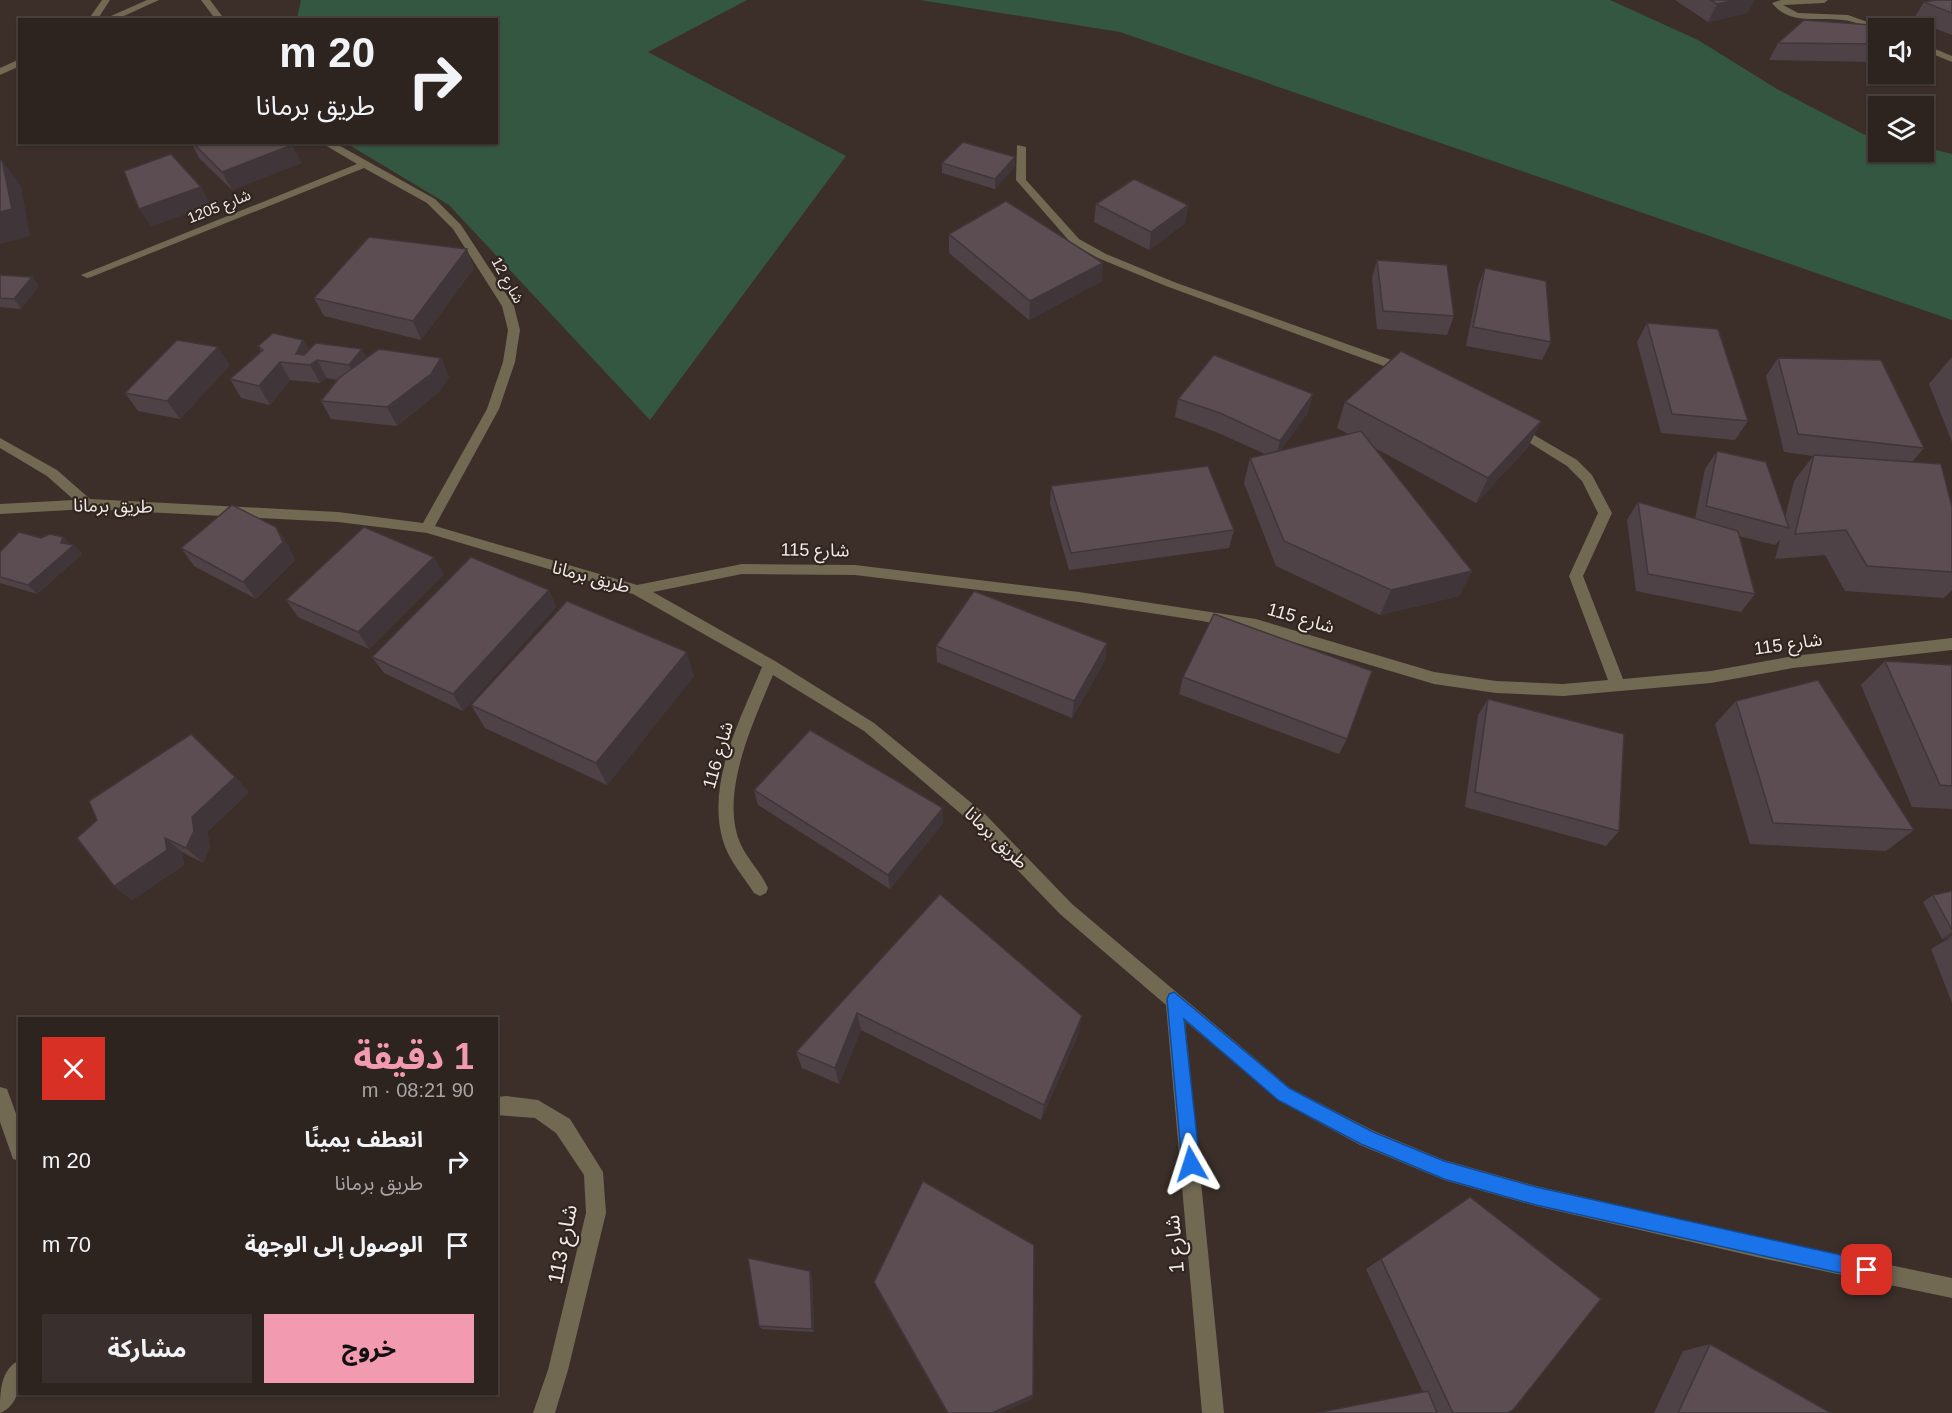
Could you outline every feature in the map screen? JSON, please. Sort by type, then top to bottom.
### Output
[{"type":"street","points":[[93,18],[106,0]]},
{"type":"street","points":[[111,18],[155,0]]},
{"type":"street","points":[[205,0],[219,18]]},
{"type":"street","points":[[1824,0],[1776,3],[1781,10],[1792,15],[1843,17],[1868,25]]},
{"type":"street","points":[[1934,52],[1952,59]]},
{"type":"street","points":[[0,72],[18,63]]},
{"type":"street","name":"شارع 12","points":[[328,144],[431,201],[457,227],[508,306],[514,330],[509,362],[493,409],[427,528]]},
{"type":"street","points":[[1021,147],[1021,180],[1075,241],[1102,256],[1170,284],[1416,373]]},
{"type":"street","name":"شارع 1205","points":[[87,275],[363,165]]},
{"type":"street","points":[[1507,424],[1572,463],[1587,478],[1605,513],[1576,576],[1618,686]]},
{"type":"street","points":[[0,442],[52,473],[87,504]]},
{"type":"street","name":"طريق برمانا","points":[[0,509],[87,504],[338,517],[427,528],[637,590],[770,665],[869,727],[979,819],[1066,909],[1284,1094],[1367,1138],[1444,1170],[1558,1201],[1952,1288]]},
{"type":"street","name":"شارع 115","points":[[637,590],[741,569],[855,570],[1079,597],[1234,621],[1434,678],[1496,687],[1563,690],[1711,677],[1793,662],[1952,644]]},
{"type":"street","name":"شارع 116","points":[[760,888],[731,841],[725,797],[740,744],[770,665]]},
{"type":"street","name":"شارع 1","points":[[1174,999],[1213,1413]]},
{"type":"street","points":[[0,1096],[18,1146]]},
{"type":"street","name":"شارع 113","points":[[498,1106],[538,1109],[563,1126],[593,1172],[596,1213],[558,1370],[544,1413]]},
{"type":"street","points":[[0,1401],[18,1373]]},
{"type":"green space","points":[[301,0],[747,0],[648,52],[846,156],[650,420],[449,205],[348,144],[498,144],[498,18],[297,18]]},
{"type":"green space","points":[[920,0],[1610,0],[1698,40],[1777,89],[1868,135],[1868,162],[1934,162],[1934,150],[1952,154],[1952,320],[1120,32]]},
{"type":"building","points":[[1710,0],[1736,0],[1717,4]]},
{"type":"building","points":[[1952,0],[1952,13],[1924,2]]},
{"type":"building","points":[[1804,20],[1868,25],[1868,44],[1778,43]]},
{"type":"building","points":[[963,142],[1015,157],[995,179],[942,163]]},
{"type":"building","points":[[194,144],[292,145],[222,172]]},
{"type":"building","points":[[171,154],[201,187],[139,209],[124,171]]},
{"type":"building","points":[[2,160],[12,209],[0,212],[0,161]]},
{"type":"building","points":[[1134,179],[1188,205],[1151,232],[1096,204]]},
{"type":"building","points":[[1006,201],[1103,263],[1030,301],[949,234]]},
{"type":"building","points":[[369,237],[467,249],[413,321],[314,298]]},
{"type":"building","points":[[1377,260],[1447,265],[1454,316],[1383,311]]},
{"type":"building","points":[[1485,268],[1546,281],[1551,342],[1473,327]]},
{"type":"building","points":[[0,275],[32,277],[14,299],[0,298]]},
{"type":"building","points":[[1647,323],[1718,329],[1748,421],[1672,414]]},
{"type":"building","points":[[273,333],[303,340],[296,354],[304,355],[316,343],[362,349],[349,365],[317,360],[310,365],[280,362],[259,386],[230,379],[263,350],[258,346]]},
{"type":"building","points":[[177,340],[218,347],[167,401],[125,393]]},
{"type":"building","points":[[379,349],[441,358],[431,374],[387,407],[321,401],[339,378]]},
{"type":"building","points":[[1401,351],[1541,421],[1488,478],[1345,402]]},
{"type":"building","points":[[1214,355],[1313,394],[1280,441],[1220,413],[1178,399]]},
{"type":"building","points":[[1778,358],[1881,360],[1924,448],[1798,434]]},
{"type":"building","points":[[1361,431],[1472,571],[1391,590],[1284,541],[1250,458]]},
{"type":"building","points":[[1717,451],[1766,462],[1789,528],[1706,506]]},
{"type":"building","points":[[1814,455],[1941,464],[1952,507],[1952,572],[1867,566],[1846,530],[1795,534]]},
{"type":"building","points":[[1208,466],[1234,530],[1071,553],[1051,486]]},
{"type":"building","points":[[1638,502],[1738,531],[1755,594],[1648,574]]},
{"type":"building","points":[[232,505],[276,527],[283,542],[243,582],[181,548]]},
{"type":"building","points":[[364,527],[434,557],[358,632],[286,600]]},
{"type":"building","points":[[19,532],[41,538],[50,534],[63,537],[61,543],[74,545],[28,585],[0,577],[0,552]]},
{"type":"building","points":[[471,557],[549,590],[453,694],[372,657]]},
{"type":"building","points":[[974,591],[1107,643],[1074,701],[936,646]]},
{"type":"building","points":[[567,601],[687,652],[596,763],[471,705]]},
{"type":"building","points":[[1214,614],[1372,671],[1347,739],[1183,677]]},
{"type":"building","points":[[1885,661],[1952,665],[1952,786],[1940,785]]},
{"type":"building","points":[[1818,680],[1914,830],[1773,823],[1736,701]]},
{"type":"building","points":[[1488,699],[1624,734],[1619,831],[1475,792]]},
{"type":"building","points":[[810,730],[943,808],[888,875],[754,790]]},
{"type":"building","points":[[191,734],[235,777],[192,817],[194,831],[186,848],[165,838],[167,850],[114,886],[77,838],[97,820],[89,801]]},
{"type":"building","points":[[1952,891],[1952,930],[1933,895]]},
{"type":"building","points":[[940,894],[1082,1016],[1044,1105],[857,1013],[835,1068],[796,1052]]},
{"type":"building","points":[[923,1181],[1034,1245],[1033,1395],[992,1413],[948,1413],[874,1282]]},
{"type":"building","points":[[1470,1197],[1601,1299],[1513,1410],[1507,1413],[1453,1413],[1381,1259]]},
{"type":"building","points":[[748,1258],[810,1271],[812,1329],[759,1326]]},
{"type":"building","points":[[1710,1344],[1831,1413],[1678,1413]]},
{"type":"building","points":[[1428,1391],[1437,1413],[1316,1413]]},
{"type":"route","points":[[1191,1164],[1174,999],[1284,1094],[1367,1138],[1444,1170],[1536,1196],[1867,1270]]}]
